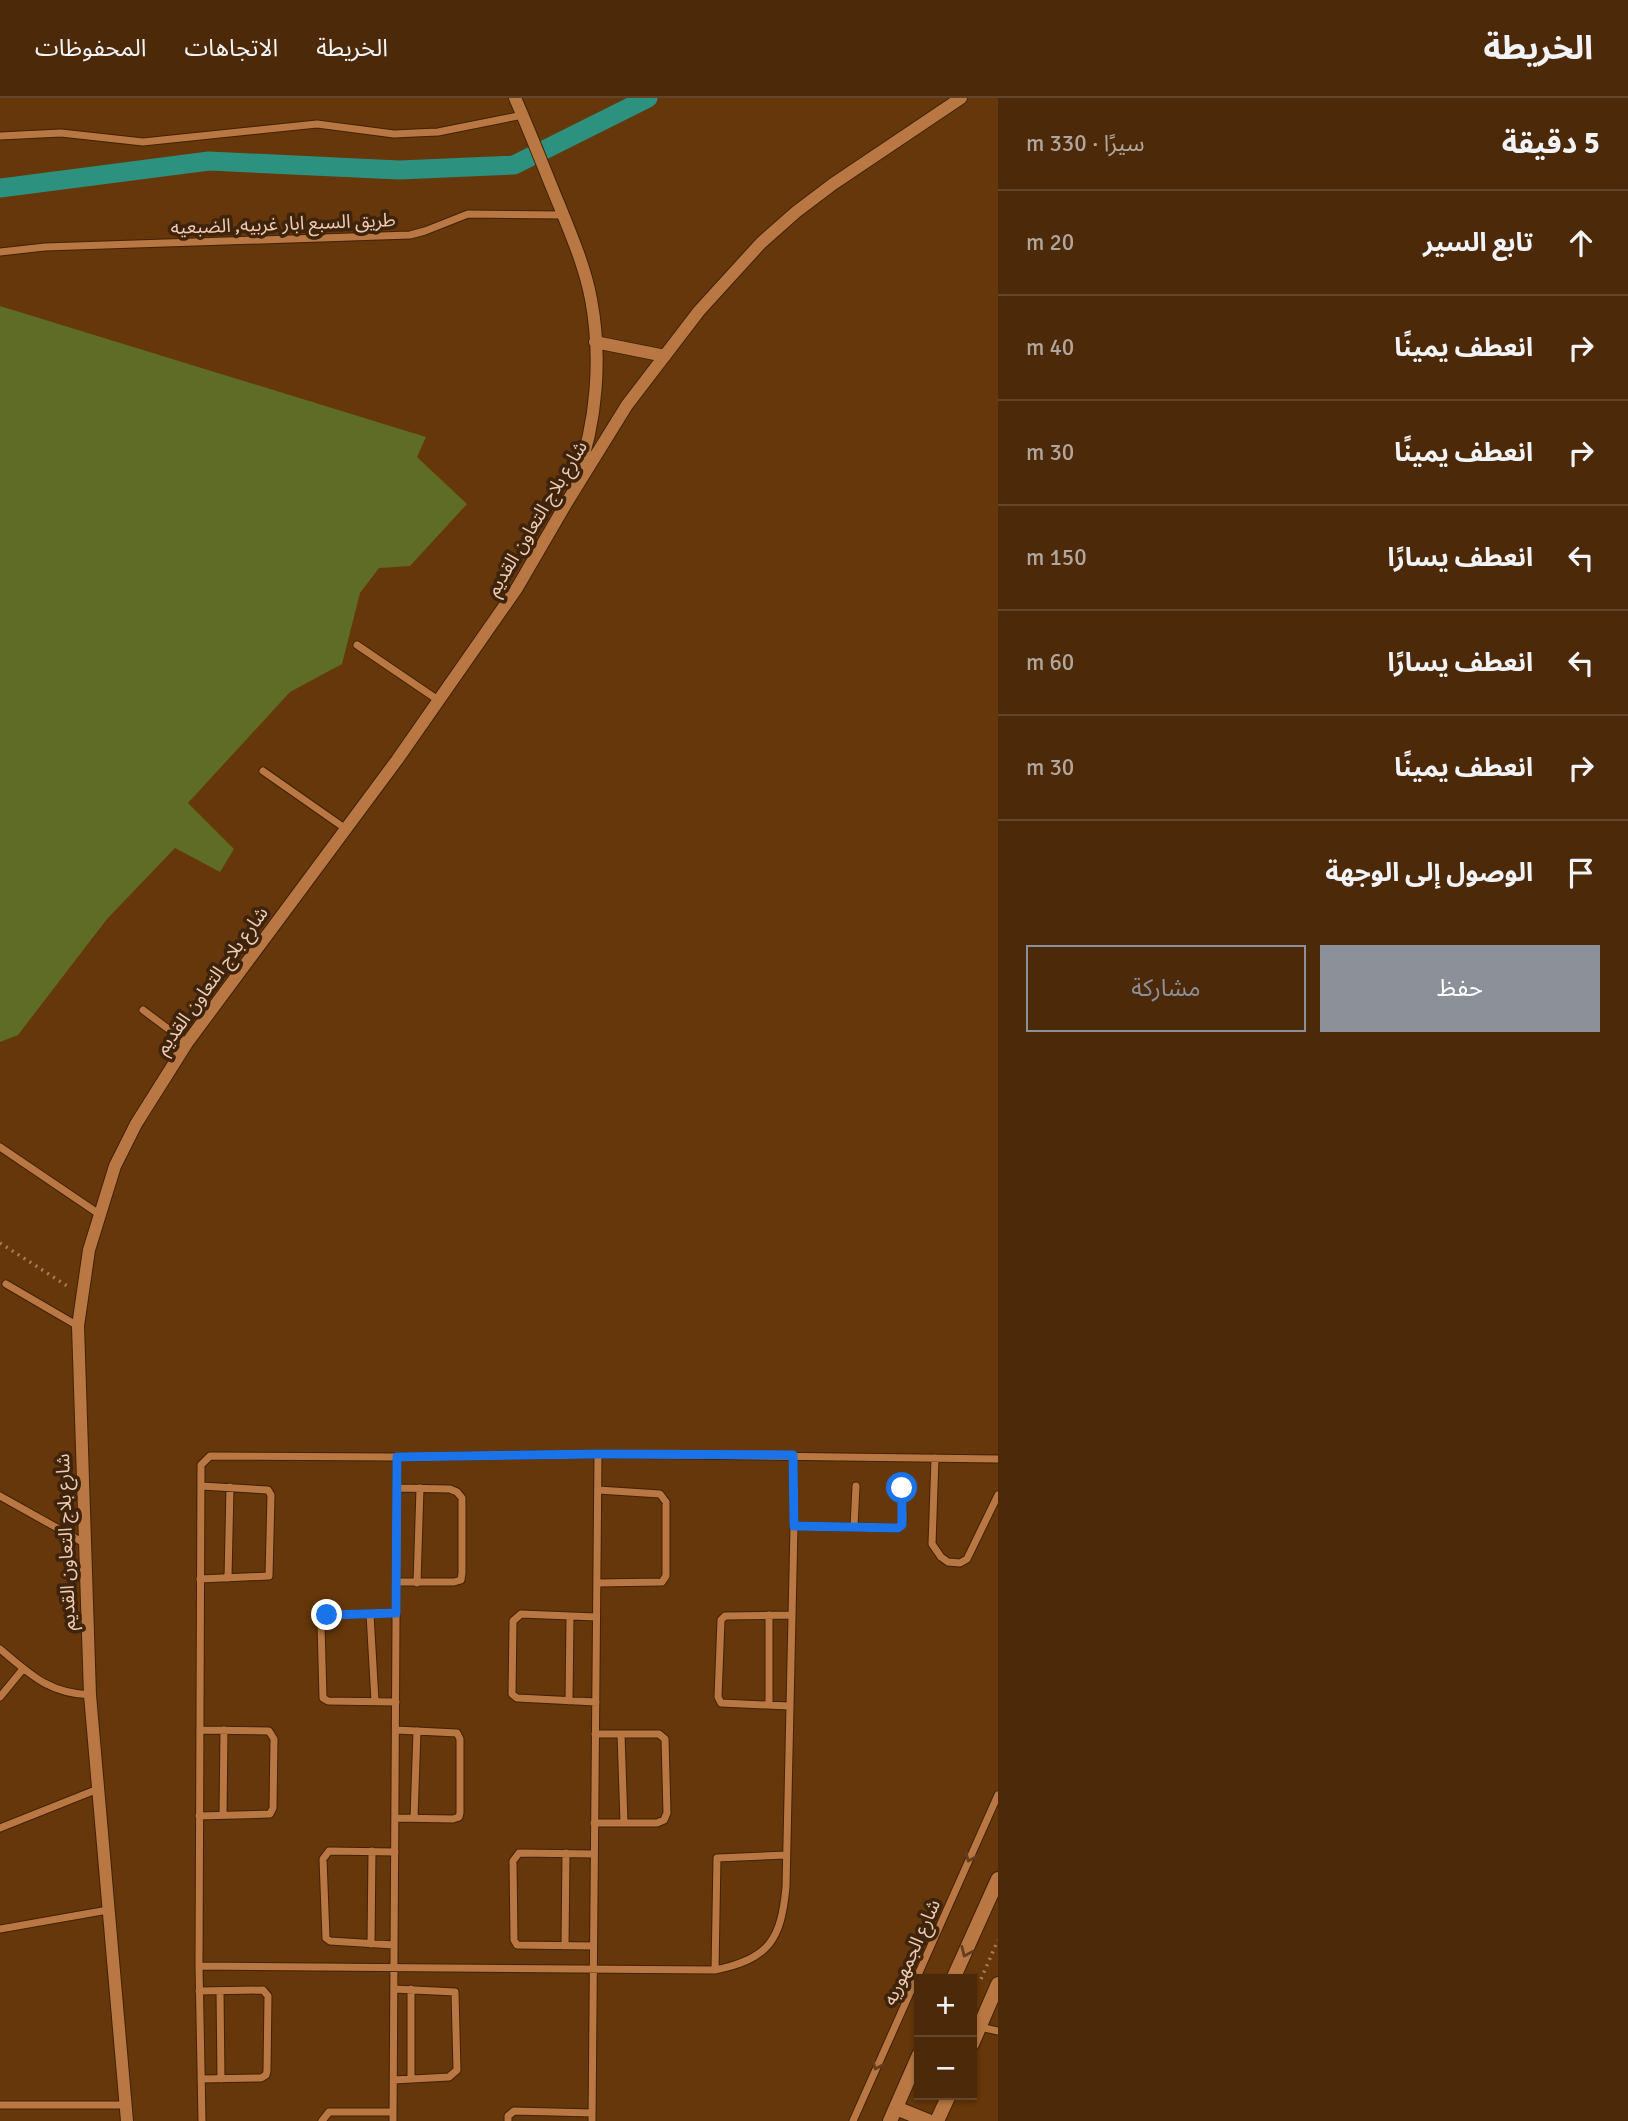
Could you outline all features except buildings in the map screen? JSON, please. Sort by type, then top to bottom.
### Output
[{"type":"main road","points":[[955,1974],[998,1879]]},
{"type":"main road","points":[[975,2037],[998,1984]]},
{"type":"main road","points":[[914,2067],[893,2115],[928,2121]]},
{"type":"main road","points":[[937,2121],[947,2100]]},
{"type":"street","points":[[515,98],[581,262],[591,298],[596,342],[594,402],[588,436],[567,502]]},
{"type":"street","name":"شارع بلاج التعاون القديم","points":[[127,2121],[90,1695],[78,1326],[89,1250],[115,1166],[136,1124],[187,1043],[439,701],[517,588],[627,405],[665,356],[729,276],[796,212],[961,98]]},
{"type":"street","points":[[0,136],[61,133],[143,142],[317,124],[394,134],[438,132],[523,116]]},
{"type":"street","name":"طريق السبع ابار غربيه, الضبعيه","points":[[0,252],[46,247],[410,235],[425,232],[468,214],[563,215]]},
{"type":"street","points":[[596,342],[665,356]]},
{"type":"street","points":[[357,645],[439,701]]},
{"type":"street","points":[[263,771],[346,829]]},
{"type":"street","points":[[144,1010],[187,1043]]},
{"type":"street","points":[[0,1159],[3,1149],[99,1213]]},
{"type":"street","points":[[5,1284],[78,1326]]},
{"type":"street","points":[[508,2121],[508,2116],[514,2111],[560,2117],[592,2117],[598,1454]]},
{"type":"street","points":[[202,2121],[199,1991],[201,1465],[210,1456],[598,1454],[998,1459]]},
{"type":"street","points":[[199,1966],[715,1970],[741,1965],[765,1950],[778,1932],[783,1915],[794,1526],[793,1455]]},
{"type":"street","points":[[393,2121],[397,1457]]},
{"type":"street","points":[[935,1458],[932,1544],[948,1562],[960,1563],[967,1559],[998,1496]]},
{"type":"street","points":[[200,1579],[266,1577],[270,1574],[270,1491],[201,1486]]},
{"type":"street","points":[[854,1527],[856,1486]]},
{"type":"street","points":[[228,1578],[230,1488]]},
{"type":"street","points":[[397,1488],[450,1489],[462,1498],[461,1580],[397,1582]]},
{"type":"street","points":[[417,1583],[420,1488]]},
{"type":"street","points":[[794,1526],[898,1528],[902,1525],[902,1488]]},
{"type":"street","points":[[597,1490],[660,1494],[666,1502],[666,1576],[662,1582],[597,1583]]},
{"type":"street","points":[[0,1496],[84,1543]]},
{"type":"street","points":[[396,1613],[327,1615],[323,1619],[322,1695],[327,1700],[396,1702]]},
{"type":"street","points":[[370,1614],[375,1701]]},
{"type":"street","points":[[596,1617],[521,1614],[513,1621],[514,1696],[596,1702]]},
{"type":"street","points":[[769,1615],[769,1705]]},
{"type":"street","points":[[789,1706],[721,1703],[718,1697],[721,1620],[725,1616],[790,1615]]},
{"type":"street","points":[[569,1701],[570,1616]]},
{"type":"street","points":[[0,1649],[37,1681],[72,1694],[90,1695]]},
{"type":"street","points":[[0,1698],[23,1669]]},
{"type":"street","points":[[200,1730],[269,1731],[274,1739],[273,1808],[270,1814],[200,1816]]},
{"type":"street","points":[[223,1815],[224,1730]]},
{"type":"street","points":[[395,1818],[453,1819],[459,1817],[460,1813],[460,1739],[457,1733],[396,1730]]},
{"type":"street","points":[[414,1818],[417,1731]]},
{"type":"street","points":[[594,1824],[657,1823],[664,1819],[667,1813],[665,1739],[659,1734],[595,1734]]},
{"type":"street","points":[[621,1734],[624,1824]]},
{"type":"street","points":[[0,1828],[98,1789]]},
{"type":"street","name":"شارع الجمهوريه","points":[[853,2121],[998,1795]]},
{"type":"street","points":[[394,1945],[330,1941],[326,1938],[323,1859],[329,1851],[395,1852]]},
{"type":"street","points":[[371,1944],[372,1851]]},
{"type":"street","points":[[593,1946],[517,1945],[514,1940],[513,1861],[519,1853],[594,1854]]},
{"type":"street","points":[[565,1946],[566,1853]]},
{"type":"street","points":[[715,1970],[717,1858],[786,1855]]},
{"type":"street","points":[[0,1929],[108,1910]]},
{"type":"street","points":[[394,1989],[452,1990],[457,1996],[457,2070],[449,2077],[394,2080]]},
{"type":"street","points":[[199,1991],[263,1990],[268,1996],[266,2076],[201,2079]]},
{"type":"street","points":[[411,1990],[411,2079]]},
{"type":"street","points":[[220,1991],[221,2079]]},
{"type":"street","points":[[979,2027],[998,2031]]},
{"type":"street","points":[[0,2105],[125,2105]]},
{"type":"street","points":[[322,2121],[329,2112],[393,2112]]},
{"type":"street","points":[[369,2112],[369,2121]]},
{"type":"path","points":[[0,1243],[83,1295]]},
{"type":"path","points":[[977,1989],[998,1940]]},
{"type":"green space","points":[[0,306],[426,437],[417,457],[467,504],[410,566],[379,568],[360,593],[342,664],[290,692],[188,803],[234,849],[220,872],[175,848],[107,919],[18,1035],[0,1042]]},
{"type":"waterway","points":[[0,188],[209,161],[399,170],[514,165],[648,98]]},
{"type":"route","points":[[327,1615],[396,1613],[397,1457],[793,1455],[794,1526],[898,1528],[902,1525],[902,1488]]}]
